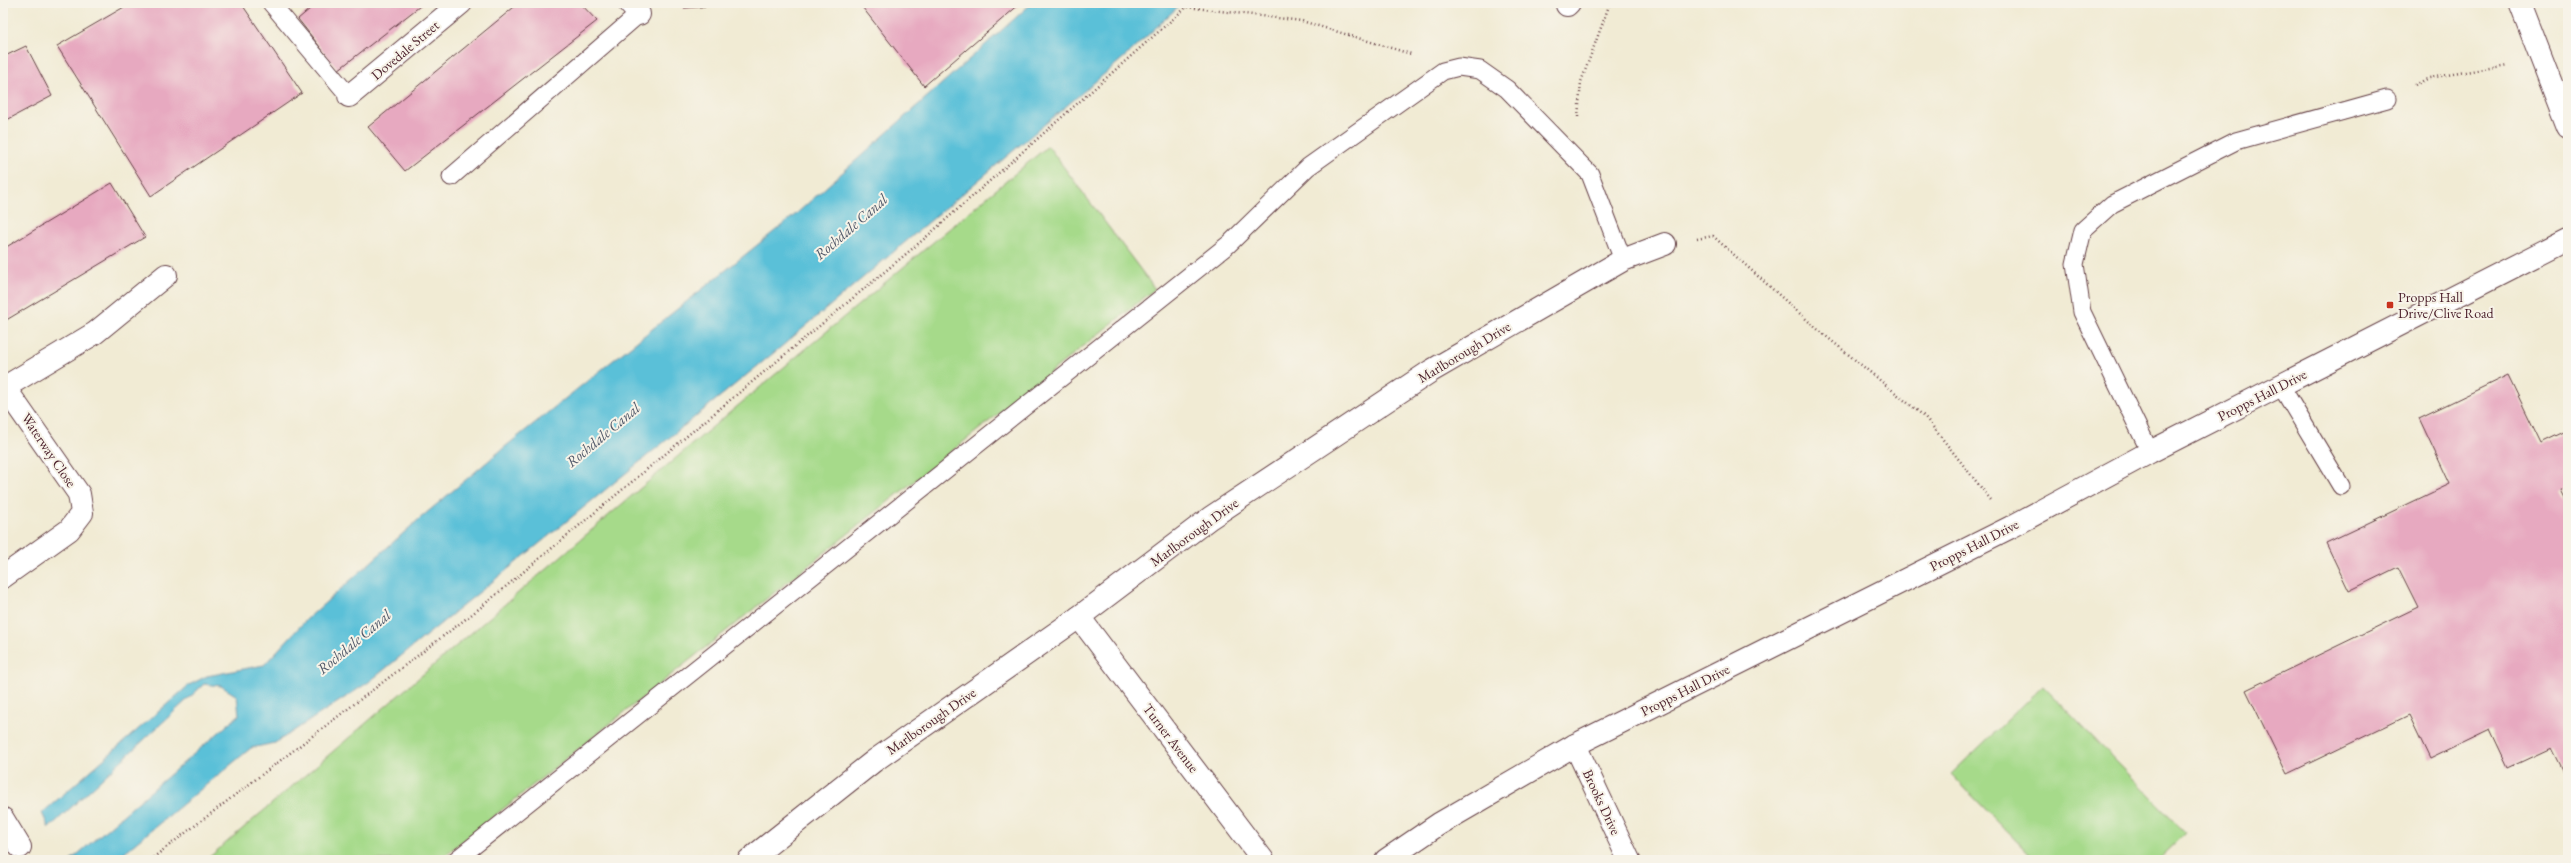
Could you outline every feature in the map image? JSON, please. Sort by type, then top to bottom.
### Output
[{"type":"street","name":"Dovedale Street","points":[[349,96],[461,3]]},
{"type":"street","points":[[2520,3],[2568,127]]},
{"type":"street","name":"Propps Hall Drive","points":[[1386,860],[1439,824],[1575,744],[2011,527],[2150,452],[2568,239]]},
{"type":"street","name":"Marlborough Drive","points":[[750,860],[874,761],[1079,617],[1210,518],[1431,371],[1623,260],[1665,244]]},
{"type":"street","points":[[4,386],[95,333],[166,275]]},
{"type":"street","name":"Waterway Close","points":[[3,577],[69,530],[82,513],[79,494],[4,386]]},
{"type":"street","name":"Turner Avenue","points":[[1079,617],[1263,860]]},
{"type":"street","name":"Brooks Drive","points":[[1575,744],[1628,860]]},
{"type":"street","points":[[3,819],[20,847]]},
{"type":"lane","points":[[271,3],[349,96]]},
{"type":"lane","points":[[451,177],[634,8]]},
{"type":"lane","points":[[456,860],[1229,244],[1308,167],[1443,71],[1459,67],[1480,70],[1507,89],[1590,174],[1623,260]]},
{"type":"lane","points":[[2150,452],[2082,312],[2075,264],[2083,230],[2112,204],[2236,141],[2387,99]]},
{"type":"lane","points":[[2281,386],[2341,486]]},
{"type":"path","points":[[150,860],[480,608],[924,239],[1191,3]]},
{"type":"path","points":[[1575,159],[1581,82],[1610,3]]},
{"type":"path","points":[[1187,7],[1302,21],[1424,58],[1443,71]]},
{"type":"path","points":[[2387,99],[2429,78],[2542,59]]},
{"type":"path","points":[[1665,244],[1713,236],[1816,328],[1925,417],[2011,527]]},
{"type":"green space","points":[[1048,146],[1155,289],[439,860],[206,860],[691,445]]},
{"type":"green space","points":[[2043,686],[2186,833],[2158,860],[2035,860],[1951,774]]},
{"type":"water","name":"Rochdale Canal","points":[[1032,3],[1182,3],[1128,54],[781,347],[369,682],[275,743],[251,748],[115,860],[71,860],[239,715],[237,696],[221,686],[204,684],[49,828],[42,813],[189,685],[207,676],[264,665],[306,620],[418,520],[506,446],[796,214]]},
{"type":"building","points":[[131,3],[241,3],[302,93],[151,196],[57,46]]},
{"type":"building","points":[[317,3],[424,3],[338,70],[298,19]]},
{"type":"building","points":[[519,3],[580,3],[597,21],[405,171],[368,127]]},
{"type":"building","points":[[679,3],[716,3],[713,6],[684,8]]},
{"type":"building","points":[[859,3],[1021,3],[924,86]]},
{"type":"building","points":[[26,46],[52,96],[3,122],[3,57]]},
{"type":"building","points":[[112,183],[145,237],[3,322],[3,249]]},
{"type":"building","points":[[2508,375],[2541,443],[2568,430],[2568,489],[2562,491],[2568,503],[2568,769],[2563,772],[2551,748],[2508,768],[2490,730],[2430,759],[2409,715],[2287,774],[2246,690],[2418,607],[2398,567],[2349,591],[2326,543],[2450,484],[2419,418]]},
{"type":"place","name":"Propps Hall Drive/Clive Road","points":[[2390,305]]}]
